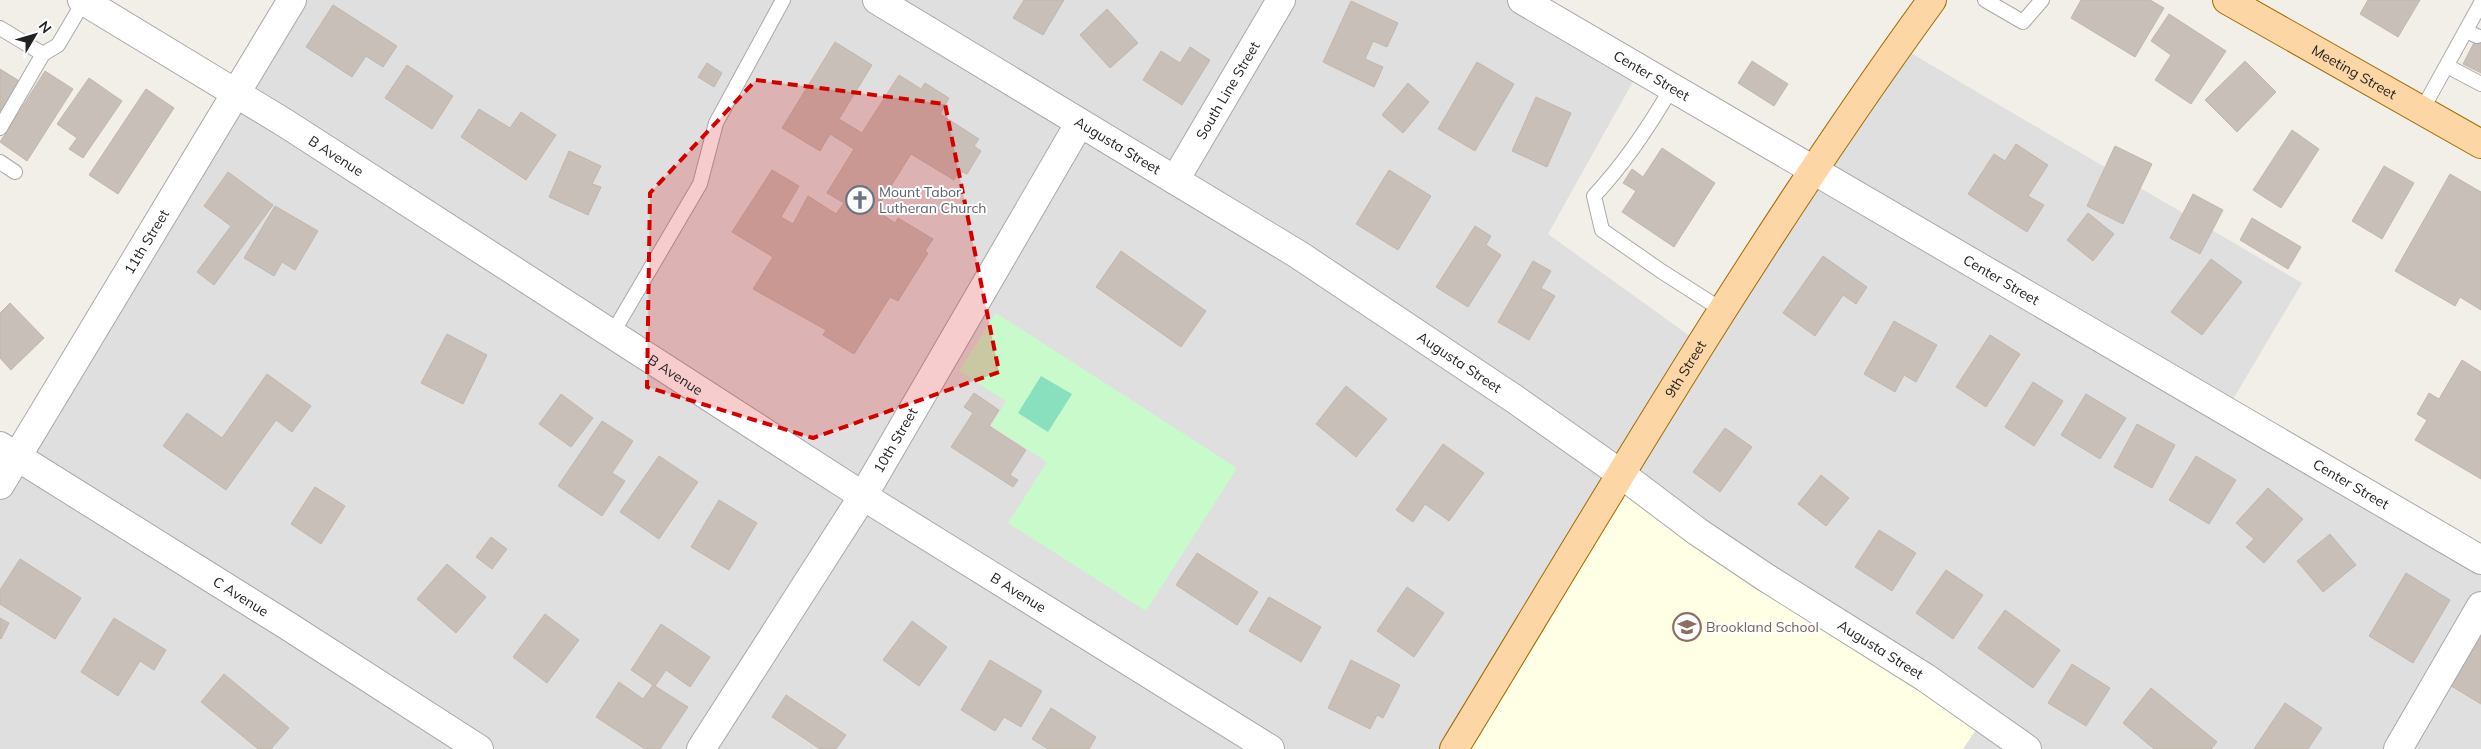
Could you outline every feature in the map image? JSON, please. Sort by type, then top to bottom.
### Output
[{"type":"main road","name":"9th Street","points":[[1454,749],[1722,310],[1812,169],[1932,0]]},
{"type":"main road","name":"Meeting Street","points":[[2227,0],[2481,144]]},
{"type":"street","name":"11th Street","points":[[0,484],[9,451],[236,93],[292,0]]},
{"type":"street","name":"Augusta Street","points":[[877,0],[1079,124],[1176,180],[1299,255],[1516,400],[1622,474],[1707,538],[1926,678],[2028,749]]},
{"type":"street","name":"South Line Street","points":[[1176,180],[1280,0]]},
{"type":"street","name":"Center Street","points":[[1522,0],[2481,560]]},
{"type":"street","name":"B Avenue","points":[[83,1],[236,93],[863,496],[1270,749]]},
{"type":"street","name":"10th Street","points":[[701,749],[863,496],[1079,124]]},
{"type":"street","name":"C Avenue","points":[[9,451],[288,626],[479,749]]},
{"type":"street","points":[[2398,749],[2481,606]]},
{"type":"lane","points":[[612,334],[700,184],[716,123],[783,0]]},
{"type":"lane","points":[[1985,0],[2023,22],[2042,0]]},
{"type":"lane","points":[[0,128],[43,54],[58,45],[83,1]]},
{"type":"lane","points":[[2422,110],[2447,66],[2472,34],[2481,3]]},
{"type":"lane","points":[[0,28],[43,54]]},
{"type":"lane","points":[[2447,66],[2481,84]]},
{"type":"lane","points":[[1672,88],[1646,132],[1620,167],[1594,196],[1602,230],[1722,310]]},
{"type":"lane","points":[[0,162],[15,172]]},
{"type":"highlighted area","points":[[756,80],[945,104],[999,372],[813,438],[647,387],[650,193]]},
{"type":"shaded area","points":[[292,0],[1522,0],[1640,69],[1548,234],[1701,344],[1899,46],[2302,283],[2226,411],[2481,560],[2481,749],[0,749],[0,446],[17,456]]},
{"type":"shaded area","name":"Brookland School","points":[[1621,474],[1984,718],[1963,749],[1454,749]]},
{"type":"green space","points":[[996,313],[1237,468],[1146,611],[1008,523],[1047,462],[991,426],[1006,401],[959,371]]},
{"type":"green space","points":[[1041,376],[1072,394],[1048,432],[1018,413]]},
{"type":"building","points":[[1024,0],[1064,0],[1043,35],[1013,18]]},
{"type":"building","points":[[2081,0],[2150,0],[2164,8],[2135,57],[2071,18]]},
{"type":"building","points":[[2368,0],[2420,0],[2398,37],[2360,14]]},
{"type":"building","points":[[1351,1],[1398,23],[1387,47],[1373,41],[1365,59],[1383,67],[1374,87],[1323,62]]},
{"type":"building","points":[[333,5],[397,46],[383,67],[366,56],[352,77],[306,47]]},
{"type":"building","points":[[1107,9],[1138,43],[1110,68],[1080,35]]},
{"type":"building","points":[[2169,14],[2226,51],[2191,104],[2155,80],[2171,55],[2151,41]]},
{"type":"building","points":[[2481,29],[2481,73],[2463,64]]},
{"type":"building","name":"Mount Tabor Lutheran Church","points":[[835,42],[872,65],[839,119],[862,133],[899,75],[921,89],[925,83],[949,98],[940,114],[979,139],[974,146],[981,151],[967,174],[959,171],[954,180],[911,154],[876,210],[895,223],[898,218],[933,239],[925,251],[928,253],[898,301],[890,297],[854,354],[823,335],[826,330],[753,289],[773,257],[732,232],[772,170],[799,186],[781,217],[793,224],[808,196],[836,214],[844,203],[827,193],[854,149],[830,134],[820,151],[782,128]]},
{"type":"building","points":[[1190,47],[1210,60],[1182,105],[1143,80],[1161,51],[1180,63]]},
{"type":"building","points":[[1752,61],[1788,84],[1774,106],[1738,83]]},
{"type":"building","points":[[2245,61],[2276,92],[2237,132],[2205,100]]},
{"type":"building","points":[[1477,62],[1514,84],[1475,151],[1438,129]]},
{"type":"building","points":[[707,63],[722,73],[714,87],[698,77]]},
{"type":"building","points":[[407,65],[453,96],[432,129],[385,98]]},
{"type":"building","points":[[0,69],[21,82],[0,116]]},
{"type":"building","points":[[45,71],[73,89],[27,161],[0,142]]},
{"type":"building","points":[[89,78],[122,101],[83,158],[69,149],[77,138],[57,124]]},
{"type":"building","points":[[1408,83],[1429,102],[1403,133],[1382,115]]},
{"type":"building","points":[[146,89],[174,108],[118,194],[89,175]]},
{"type":"building","points":[[1536,97],[1571,113],[1547,167],[1512,151]]},
{"type":"building","points":[[479,109],[510,128],[521,112],[556,135],[526,180],[461,137]]},
{"type":"building","points":[[2292,130],[2319,149],[2281,208],[2253,190]]},
{"type":"building","points":[[2016,144],[2048,165],[2028,196],[2044,205],[2027,232],[1968,194],[1994,154],[2005,161]]},
{"type":"building","points":[[2115,146],[2152,164],[2123,224],[2087,206]]},
{"type":"building","points":[[1662,148],[1715,183],[1674,247],[1622,212],[1636,191],[1623,183],[1632,169],[1643,177]]},
{"type":"building","points":[[569,151],[601,166],[592,184],[601,187],[588,215],[549,197]]},
{"type":"building","points":[[2384,166],[2414,183],[2382,239],[2352,221]]},
{"type":"building","points":[[1389,170],[1431,196],[1398,250],[1356,224]]},
{"type":"building","points":[[228,172],[273,205],[214,285],[197,272],[231,226],[204,206]]},
{"type":"building","points":[[2450,174],[2481,192],[2481,310],[2460,297],[2455,306],[2395,271]]},
{"type":"building","points":[[2193,194],[2223,210],[2200,254],[2170,238]]},
{"type":"building","points":[[275,206],[318,231],[295,270],[282,262],[274,276],[244,258]]},
{"type":"building","points":[[2088,213],[2114,234],[2093,261],[2067,240]]},
{"type":"building","points":[[2252,218],[2301,247],[2288,269],[2240,240]]},
{"type":"building","points":[[1475,226],[1491,236],[1486,245],[1501,255],[1468,307],[1436,287]]},
{"type":"building","points":[[1121,251],[1206,311],[1181,347],[1096,287]]},
{"type":"building","points":[[1823,256],[1867,287],[1856,304],[1843,295],[1815,336],[1783,313]]},
{"type":"building","points":[[2211,259],[2242,282],[2202,335],[2171,312]]},
{"type":"building","points":[[1533,261],[1551,271],[1541,288],[1555,296],[1529,340],[1498,322]]},
{"type":"building","points":[[10,303],[44,338],[11,370],[0,358],[0,313]]},
{"type":"building","points":[[1894,321],[1937,345],[1916,382],[1904,375],[1895,392],[1864,374]]},
{"type":"building","points":[[447,334],[487,355],[463,404],[421,383]]},
{"type":"building","points":[[1990,335],[2020,354],[1986,407],[1956,387]]},
{"type":"building","points":[[2462,360],[2481,372],[2481,479],[2415,440],[2427,420],[2417,414],[2429,393],[2439,399]]},
{"type":"building","points":[[267,374],[311,406],[292,432],[276,420],[226,490],[163,446],[187,413],[222,438]]},
{"type":"building","points":[[2033,382],[2063,401],[2034,446],[2005,427]]},
{"type":"building","points":[[1346,386],[1387,419],[1356,457],[1316,424]]},
{"type":"building","points":[[974,393],[999,410],[989,426],[1026,450],[1010,475],[1018,480],[1013,487],[951,447],[973,413],[964,407]]},
{"type":"building","points":[[561,394],[593,418],[571,447],[539,424]]},
{"type":"building","points":[[2086,394],[2126,418],[2100,459],[2061,435]]},
{"type":"building","points":[[602,421],[633,441],[612,473],[625,481],[602,516],[558,486]]},
{"type":"building","points":[[2137,424],[2175,445],[2152,488],[2114,467]]},
{"type":"building","points":[[1725,428],[1752,447],[1720,492],[1693,472]]},
{"type":"building","points":[[1443,444],[1484,473],[1449,521],[1425,504],[1413,522],[1396,510]]},
{"type":"building","points":[[659,456],[698,482],[659,539],[620,512]]},
{"type":"building","points":[[2196,456],[2236,480],[2209,524],[2169,500]]},
{"type":"building","points":[[1821,475],[1849,498],[1826,526],[1798,504]]},
{"type":"building","points":[[315,487],[345,506],[321,544],[291,524]]},
{"type":"building","points":[[2268,488],[2303,519],[2264,563],[2246,547],[2254,539],[2236,523]]},
{"type":"building","points":[[719,500],[757,523],[729,570],[691,547]]},
{"type":"building","points":[[1879,530],[1916,553],[1892,591],[1855,567]]},
{"type":"building","points":[[2330,534],[2356,565],[2323,592],[2297,561]]},
{"type":"building","points":[[491,537],[507,549],[492,569],[476,557]]},
{"type":"building","points":[[1197,553],[1258,592],[1237,625],[1176,585]]},
{"type":"building","points":[[20,559],[81,598],[55,639],[0,604],[0,590]]},
{"type":"building","points":[[447,564],[486,597],[456,633],[417,599]]},
{"type":"building","points":[[1946,570],[1983,595],[1953,639],[1916,613]]},
{"type":"building","points":[[2406,573],[2450,600],[2413,663],[2369,636]]},
{"type":"building","points":[[1407,587],[1444,613],[1414,657],[1377,631]]},
{"type":"building","points":[[1269,597],[1321,627],[1301,662],[1249,631]]},
{"type":"building","points":[[2005,610],[2060,650],[2033,688],[1978,648]]},
{"type":"building","points":[[545,614],[579,640],[547,683],[513,657]]},
{"type":"building","points":[[0,618],[9,623],[1,639],[0,638]]},
{"type":"building","points":[[114,618],[166,650],[154,670],[140,661],[118,696],[81,672]]},
{"type":"building","points":[[912,621],[947,647],[919,686],[883,660]]},
{"type":"building","points":[[661,624],[710,657],[690,687],[666,670],[655,686],[688,707],[660,749],[645,749],[596,717],[619,682],[643,699],[653,685],[631,670]]},
{"type":"building","points":[[2481,629],[2481,704],[2448,684]]},
{"type":"building","points":[[990,660],[1042,691],[1021,727],[1004,717],[995,731],[961,710]]},
{"type":"building","points":[[1351,660],[1400,685],[1383,718],[1377,715],[1370,729],[1328,708]]},
{"type":"building","points":[[2072,664],[2110,688],[2086,726],[2048,703]]},
{"type":"building","points":[[224,674],[289,728],[271,749],[258,749],[201,702]]},
{"type":"building","points":[[2151,688],[2217,742],[2211,749],[2154,749],[2123,723]]},
{"type":"building","points":[[786,695],[846,735],[836,749],[820,749],[772,717]]},
{"type":"building","points":[[2285,703],[2322,728],[2308,749],[2254,749]]},
{"type":"building","points":[[1051,708],[1096,737],[1089,749],[1048,749],[1032,739]]},
{"type":"place","name":"Mount Tabor Lutheran Church","points":[[860,200]]},
{"type":"place","name":"Brookland School","points":[[1687,627]]}]
